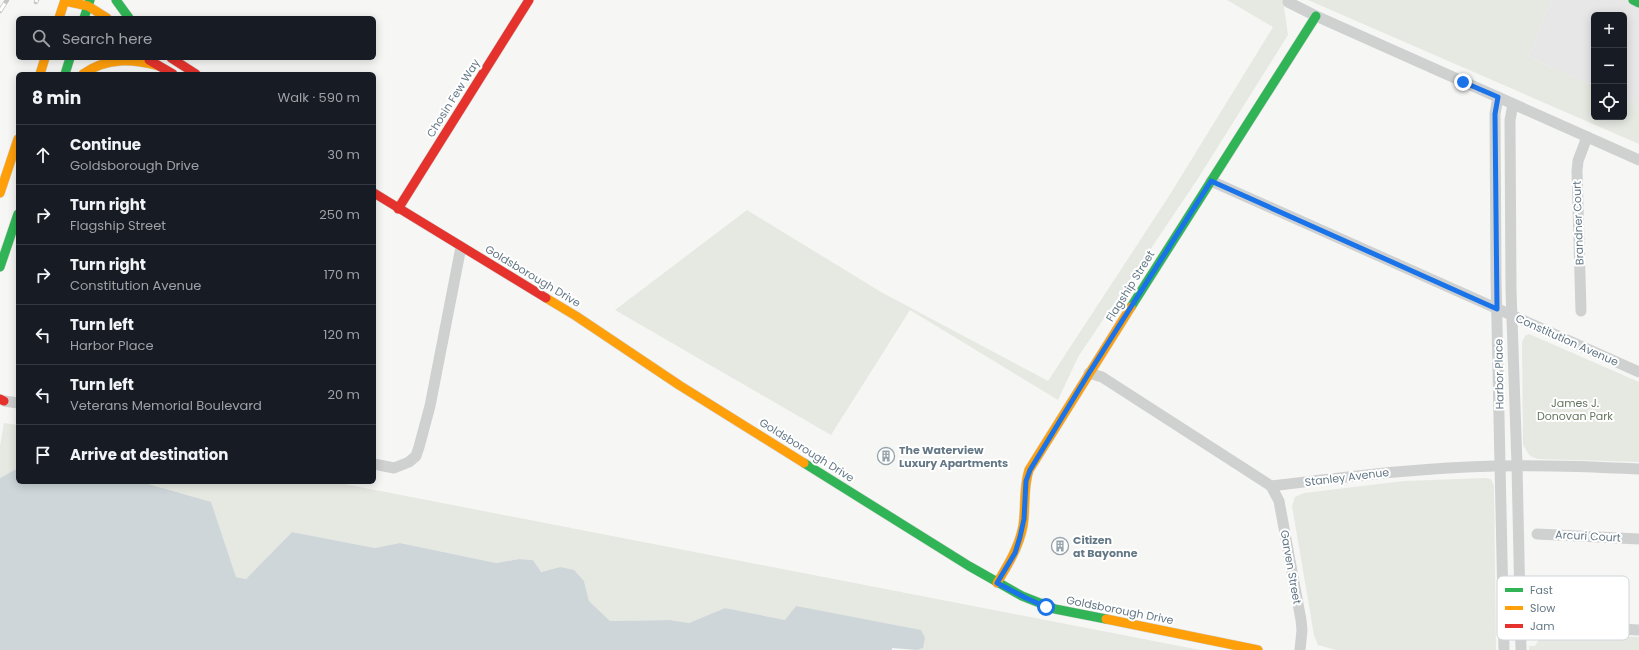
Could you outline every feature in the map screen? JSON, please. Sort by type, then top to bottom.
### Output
[{"type":"main road","points":[[116,0],[127,16]]},
{"type":"main road","name":"Chosin Few Way","points":[[398,209],[529,0]]},
{"type":"main road","points":[[1632,0],[1639,3]]},
{"type":"main road","points":[[65,1],[89,3],[105,16]]},
{"type":"main road","points":[[60,16],[65,1]]},
{"type":"main road","points":[[65,1],[80,16]]},
{"type":"main road","points":[[83,16],[89,3]]},
{"type":"main road","name":"Flagship Street","points":[[997,583],[1015,553],[1022,533],[1027,475],[1089,373],[1316,16]]},
{"type":"main road","points":[[41,72],[44,60]]},
{"type":"main road","points":[[66,72],[69,60]]},
{"type":"main road","points":[[86,72],[100,63],[113,60],[133,60],[158,66]]},
{"type":"main road","points":[[149,60],[169,72]]},
{"type":"main road","points":[[174,60],[193,72]]},
{"type":"main road","points":[[0,193],[16,145]]},
{"type":"main road","name":"Goldsborough Drive","points":[[376,194],[576,316],[680,385],[997,583],[1031,601],[1055,610],[1258,650]]},
{"type":"main road","points":[[0,267],[16,220]]},
{"type":"street","points":[[1288,2],[1316,16],[1639,160]]},
{"type":"street","name":"Harbor Place","points":[[1498,97],[1495,114],[1502,576]]},
{"type":"street","name":"Harbor Place","points":[[1513,104],[1510,120],[1520,576]]},
{"type":"street","name":"Brandner Court","points":[[1580,311],[1577,171],[1578,161],[1587,137]]},
{"type":"street","name":"Constitution Avenue","points":[[1211,181],[1639,372]]},
{"type":"street","points":[[376,464],[394,468],[409,462],[416,456],[420,447],[430,406],[461,247]]},
{"type":"street","points":[[1089,373],[1102,377],[1271,486]]},
{"type":"street","points":[[1,400],[16,403]]},
{"type":"street","name":"Stanley Avenue","points":[[1271,486],[1397,472],[1517,465],[1639,469]]},
{"type":"street","name":"Garven Street","points":[[1271,486],[1279,502],[1290,561],[1302,630],[1300,650]]},
{"type":"street","name":"Arcuri Court","points":[[1538,534],[1639,539]]},
{"type":"street","points":[[1629,629],[1639,630]]},
{"type":"street","name":"Harbor Place","points":[[1504,640],[1504,650]]},
{"type":"shaded area","points":[[1551,0],[1639,0],[1639,106],[1627,100],[1627,12],[1591,12],[1591,85],[1528,57]]},
{"type":"shaded area","points":[[16,469],[16,484],[148,484],[211,502],[236,577],[246,579],[292,532],[375,548],[400,543],[496,563],[519,559],[533,560],[541,572],[560,567],[574,570],[584,581],[589,601],[610,621],[670,620],[689,623],[725,608],[785,620],[796,606],[921,630],[925,638],[923,648],[917,650],[892,648],[892,650],[0,650],[0,478]]},
{"type":"green space","points":[[1227,0],[1283,0],[1288,35],[1197,180],[1078,357],[1058,400],[910,310],[831,435],[615,310],[747,210],[881,292],[1048,381],[1169,196],[1273,27]]},
{"type":"green space","points":[[1308,0],[1551,0],[1528,57],[1591,85],[1591,120],[1627,120],[1627,100],[1639,106],[1639,144]]},
{"type":"green space","name":"James J. Donovan Park","points":[[1529,334],[1639,382],[1639,462],[1538,459],[1530,456],[1523,445],[1522,342],[1525,336]]},
{"type":"green space","points":[[4,423],[16,425],[16,469],[0,478],[0,446]]},
{"type":"green space","points":[[1491,479],[1494,486],[1496,650],[1336,650],[1318,645],[1314,635],[1292,506],[1295,497],[1304,493],[1404,481]]},
{"type":"green space","points":[[148,484],[344,484],[1200,650],[917,650],[923,648],[725,608],[689,623],[670,620],[610,621],[589,601],[584,581],[560,567],[540,572],[533,560],[519,559],[496,563],[400,543],[375,548],[292,532],[246,579],[236,577],[211,503]]},
{"type":"green space","points":[[1629,636],[1639,637],[1639,650],[1529,650],[1529,646],[1535,646],[1538,641],[1629,640]]},
{"type":"railway","points":[[0,11],[7,0]]},
{"type":"traffic: fast","points":[[85,16],[90,0]]},
{"type":"traffic: fast","points":[[116,0],[128,16]]},
{"type":"traffic: fast","points":[[1633,0],[1639,3]]},
{"type":"traffic: fast","points":[[1131,307],[1316,16]]},
{"type":"traffic: fast","points":[[66,72],[69,60]]},
{"type":"traffic: fast","points":[[0,267],[16,220]]},
{"type":"traffic: fast","points":[[804,463],[969,566],[1022,596],[1055,609],[1106,619]]},
{"type":"traffic: slow","points":[[60,16],[65,0]]},
{"type":"traffic: slow","points":[[65,1],[88,6],[104,16]]},
{"type":"traffic: slow","points":[[41,72],[44,60]]},
{"type":"traffic: slow","points":[[86,72],[92,68],[110,62],[120,61],[139,62],[159,66]]},
{"type":"traffic: slow","points":[[0,193],[16,145]]},
{"type":"traffic: slow","points":[[546,298],[576,316],[679,385],[804,463]]},
{"type":"traffic: slow","points":[[997,583],[1013,556],[1021,534],[1024,519],[1026,484],[1029,470],[1131,307]]},
{"type":"traffic: slow","points":[[1106,619],[1258,650]]},
{"type":"traffic: jam","points":[[398,209],[529,0]]},
{"type":"traffic: jam","points":[[149,60],[170,72]]},
{"type":"traffic: jam","points":[[174,60],[193,72]]},
{"type":"traffic: jam","points":[[376,194],[546,298]]},
{"type":"traffic: jam","points":[[0,399],[4,401]]},
{"type":"place","name":"The Waterview Luxury Apartments","points":[[886,456]]},
{"type":"place","name":"Citizen at Bayonne","points":[[1060,546]]},
{"type":"route","points":[[1046,607],[997,583],[1018,546],[1023,528],[1027,475],[1034,461],[1089,373],[1211,181],[1497,309],[1495,114],[1498,97],[1463,82]]}]
